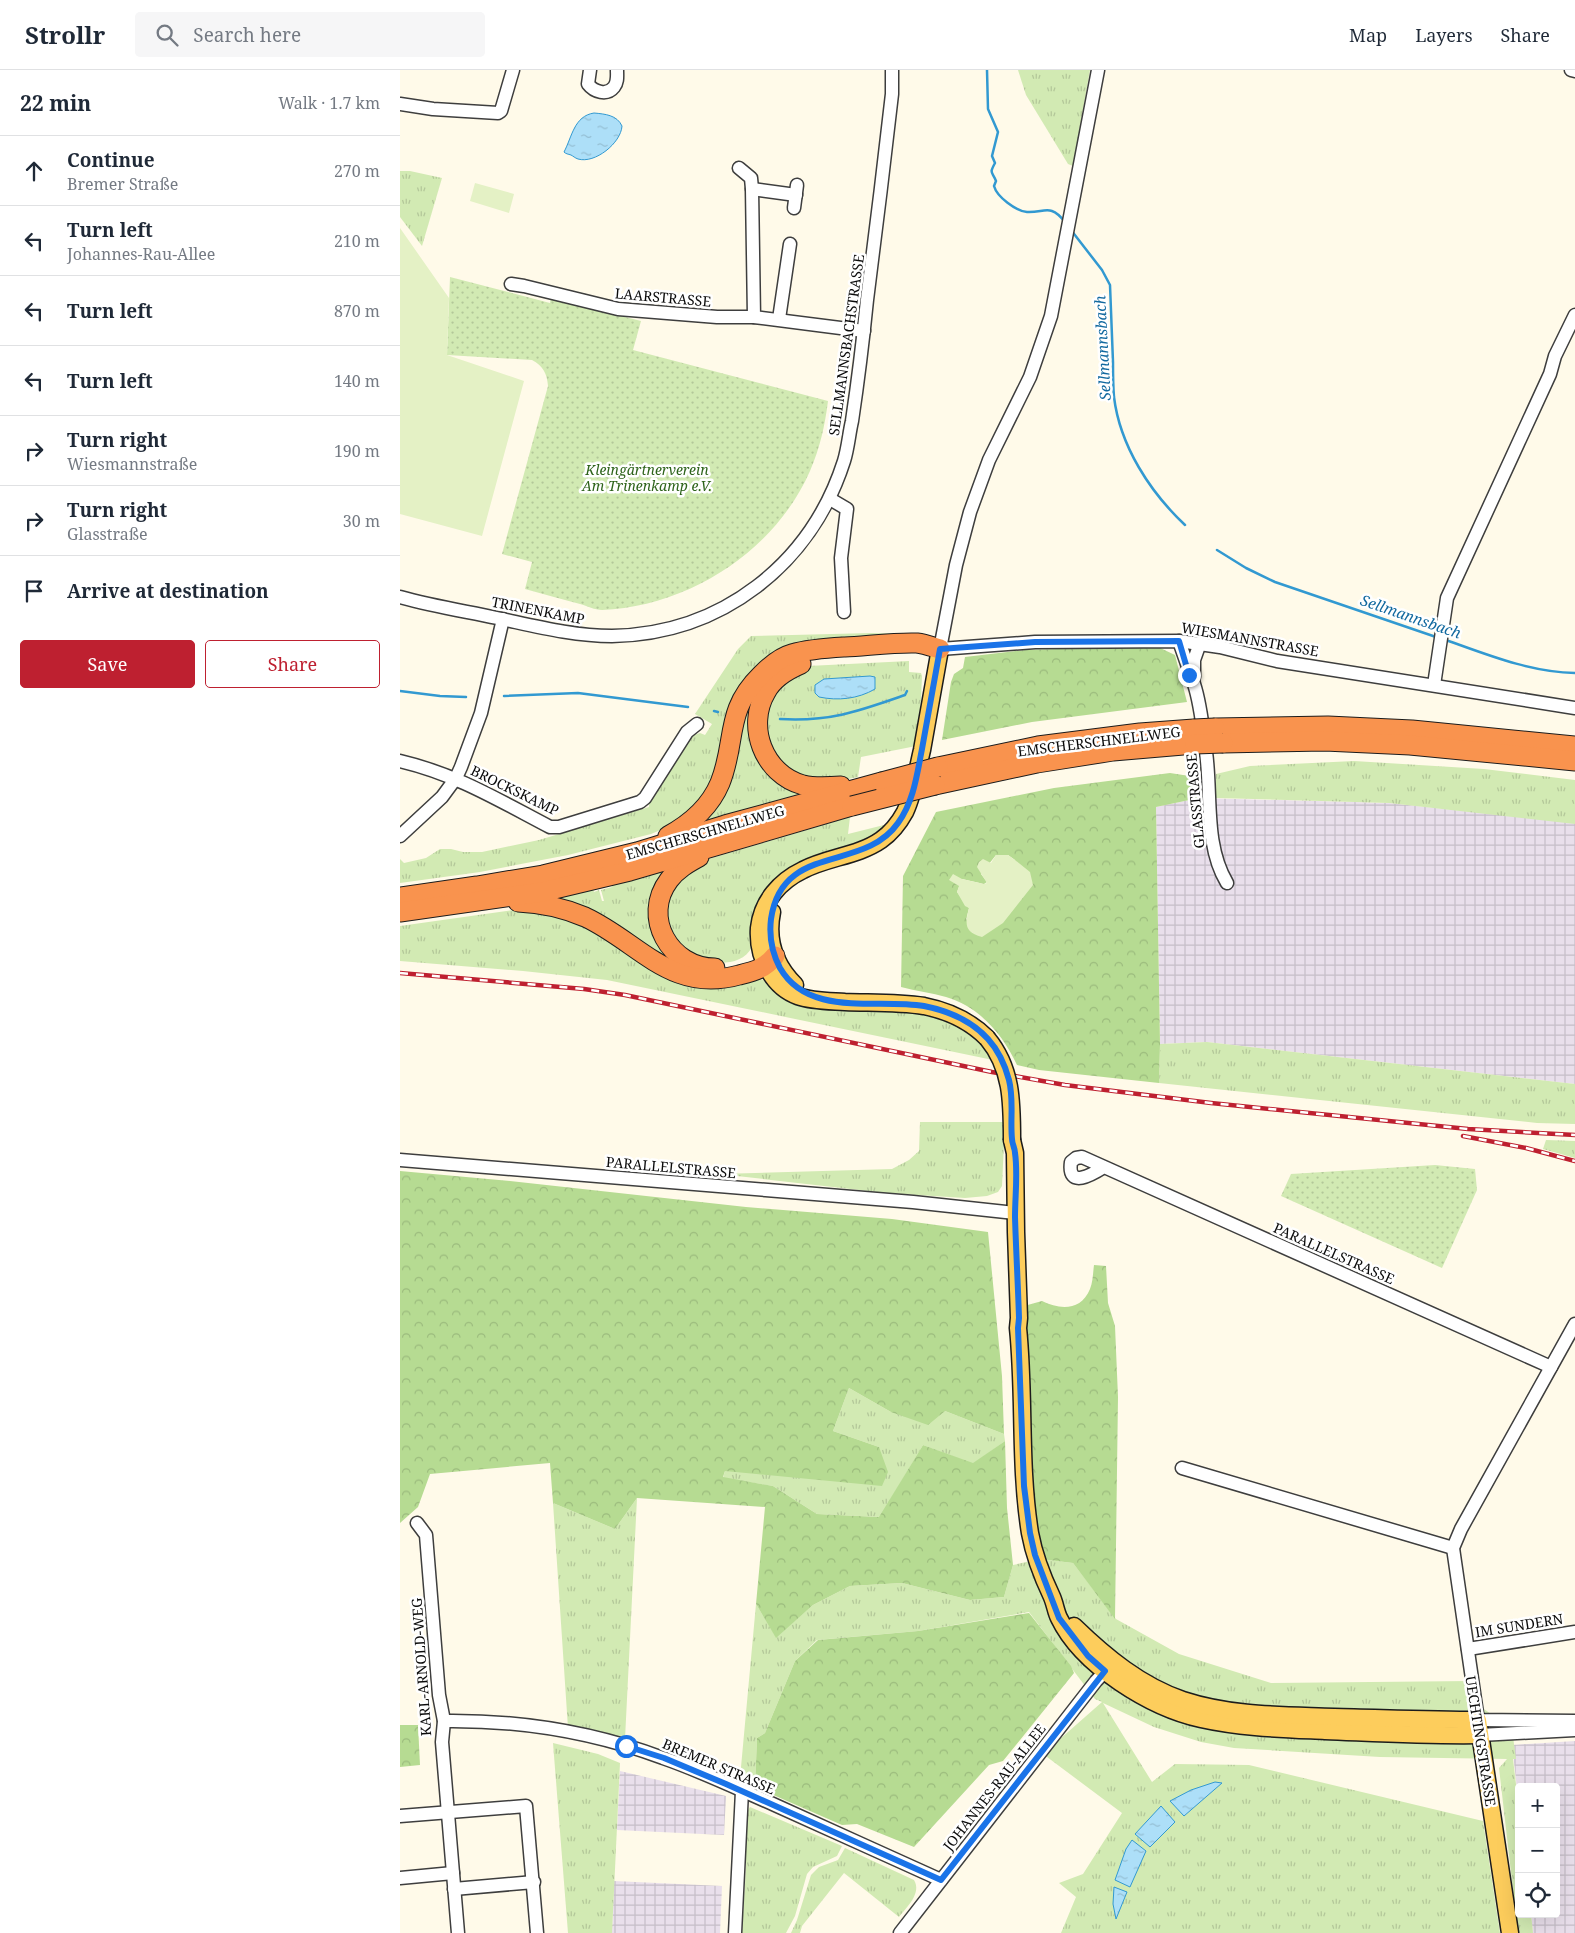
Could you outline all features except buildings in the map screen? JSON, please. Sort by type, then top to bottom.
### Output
[{"type":"highway","points":[[637,852],[678,831],[696,817],[711,800],[720,782],[738,704],[753,682],[768,667],[791,654],[828,648],[918,644],[940,649]]},
{"type":"highway","points":[[855,794],[807,786],[792,780],[774,768],[763,751],[758,730],[758,711],[766,692],[775,680],[786,671],[804,663],[824,659],[910,654],[940,649]]},
{"type":"highway","name":"EMSCHERSCHNELLWEG","points":[[400,912],[542,892],[630,870],[734,840],[882,782],[1038,763],[1194,737],[1328,726],[1412,730],[1575,746]]},
{"type":"highway","name":"EMSCHERSCHNELLWEG","points":[[1219,735],[1324,742],[1410,745],[1575,761]]},
{"type":"highway","name":"EMSCHERSCHNELLWEG","points":[[400,897],[542,874],[637,852],[725,825],[936,776]]},
{"type":"highway","points":[[734,840],[689,862],[672,876],[660,898],[658,910],[662,935],[678,956],[694,965],[707,968],[720,968],[767,959]]},
{"type":"highway","points":[[472,902],[526,902],[576,913],[606,929],[658,964],[684,976],[705,979],[726,978],[750,972],[767,959]]},
{"type":"main road","points":[[940,649],[915,781],[900,821],[887,835],[872,846],[822,862],[793,876],[779,887],[764,910],[759,939],[777,982],[793,994],[811,1001],[922,1006],[936,1009],[961,1018],[987,1038],[997,1051],[1009,1079],[1012,1108],[1010,1209],[1013,1318],[1018,1328],[1024,1486],[1035,1555],[1059,1618],[1088,1656],[1110,1666],[1123,1685],[1162,1706],[1199,1719],[1263,1728],[1351,1732],[1479,1728]]},
{"type":"main road","name":"UECHTINGSTRASSE","points":[[1479,1728],[1510,1933]]},
{"type":"street","points":[[400,104],[434,109],[498,113],[501,111],[514,70]]},
{"type":"street","points":[[590,70],[588,84],[591,89],[601,93],[614,88],[617,81],[617,70]]},
{"type":"street","name":"SELLMANNSBACHSTRASSE","points":[[830,499],[845,459],[864,331],[892,94],[892,70]]},
{"type":"street","points":[[940,649],[956,565],[970,512],[989,460],[1023,390],[1041,347],[1055,297],[1086,123],[1098,70]]},
{"type":"street","points":[[1571,70],[1575,71]]},
{"type":"street","points":[[740,168],[751,178],[754,317]]},
{"type":"street","points":[[752,189],[796,196]]},
{"type":"street","points":[[780,319],[790,244]]},
{"type":"street","name":"LAARSTRASSE","points":[[511,284],[618,309],[718,317],[780,319],[864,331]]},
{"type":"street","points":[[1434,685],[1447,598],[1550,374],[1555,356],[1575,315]]},
{"type":"street","points":[[830,499],[847,509],[841,558],[844,612]]},
{"type":"street","name":"TRINENKAMP","points":[[400,597],[567,633],[590,635],[642,634],[682,625],[721,609],[767,580],[801,544],[820,518],[830,499]]},
{"type":"street","name":"BROCKSKAMP","points":[[400,836],[442,797],[456,778],[481,713],[503,619]]},
{"type":"street","name":"WIESMANNSTRASSE","points":[[940,649],[1035,642],[1179,641],[1200,643],[1278,661],[1575,708]]},
{"type":"street","name":"GLASSTRASSE","points":[[1179,641],[1194,684],[1206,754],[1214,854],[1227,883]]},
{"type":"street","name":"GLASSTRASSE","points":[[1194,684],[1194,660],[1200,643]]},
{"type":"street","name":"BROCKSKAMP","points":[[456,778],[550,827],[559,827],[640,802],[645,798],[687,732],[697,724]]},
{"type":"street","points":[[400,761],[432,769],[456,778]]},
{"type":"street","name":"PARALLELSTRASSE","points":[[400,1160],[1010,1209]]},
{"type":"street","name":"PARALLELSTRASSE","points":[[1104,1167],[1551,1368]]},
{"type":"street","points":[[1182,1468],[1453,1548],[1461,1529],[1575,1325]]},
{"type":"street","name":"KARL-ARNOLD-WEG","points":[[417,1523],[426,1535],[439,1695],[444,1721],[442,1742],[458,1933]]},
{"type":"street","name":"UECHTINGSTRASSE","points":[[1453,1548],[1479,1728]]},
{"type":"street","name":"IM SUNDERN","points":[[1468,1649],[1575,1632]]},
{"type":"street","name":"JOHANNES-RAU-ALLEE","points":[[900,1933],[1110,1666]]},
{"type":"street","name":"BREMER STRASSE","points":[[444,1721],[507,1723],[595,1738],[664,1758],[941,1880]]},
{"type":"street","points":[[1479,1728],[1575,1721]]},
{"type":"street","points":[[1479,1728],[1575,1730]]},
{"type":"street","points":[[735,1933],[742,1791]]},
{"type":"street","points":[[400,1816],[526,1806],[538,1933]]},
{"type":"street","points":[[400,1878],[453,1873]]},
{"type":"street","points":[[454,1889],[534,1882]]},
{"type":"shaded area","points":[[1199,798],[1389,803],[1575,823],[1575,1084],[1207,1042],[1160,1044],[1156,807]]},
{"type":"shaded area","points":[[1575,1741],[1575,1933],[1533,1933],[1531,1918],[1560,1918],[1560,1783],[1516,1783],[1512,1745]]},
{"type":"shaded area","points":[[620,1771],[726,1796],[724,1835],[617,1830]]},
{"type":"shaded area","points":[[614,1881],[722,1886],[720,1933],[612,1933]]},
{"type":"green space","points":[[1018,70],[1090,70],[1073,166],[1068,164],[1026,95]]},
{"type":"green space","points":[[400,171],[410,171],[442,178],[422,246],[400,217]]},
{"type":"green space","points":[[475,183],[514,194],[509,213],[470,201]]},
{"type":"green space","points":[[400,228],[449,298],[447,355],[524,381],[482,536],[400,514]]},
{"type":"green space","name":"Kleingärtnerverein Am Trinenkamp e.V.","points":[[450,277],[550,303],[551,298],[641,321],[633,350],[828,401],[824,428],[817,454],[795,500],[775,526],[752,549],[726,569],[697,585],[666,598],[634,606],[602,610],[525,589],[532,562],[502,554],[548,386],[547,377],[542,367],[532,360],[447,355]]},
{"type":"green space","points":[[909,634],[767,660],[719,761],[709,788],[687,815],[663,829],[651,834],[568,855],[480,872],[400,883],[400,859],[404,863],[426,858],[440,849],[482,852],[539,840],[649,807],[649,802],[691,736],[700,733],[705,735],[712,724],[695,714],[738,649],[751,636]]},
{"type":"green space","points":[[1156,646],[1175,655],[1187,702],[1032,722],[942,740],[951,682],[954,674],[963,668],[965,657],[1025,650]]},
{"type":"green space","points":[[909,661],[909,672],[921,673],[922,676],[916,746],[861,757],[858,777],[833,782],[808,781],[774,760],[763,731],[775,687],[808,666]]},
{"type":"green space","points":[[790,663],[754,735],[809,791],[697,824],[743,707]]},
{"type":"green space","points":[[1354,761],[1484,769],[1575,780],[1575,824],[1389,803],[1216,798],[1216,774],[1250,766]]},
{"type":"green space","points":[[1170,773],[1196,777],[1199,798],[1156,807],[1159,1083],[1039,1070],[1017,1065],[1005,1043],[980,1015],[946,997],[901,987],[903,876],[936,812],[1054,788]],"holes":[[[996,855],[1008,855],[1015,860],[966,920],[969,908],[957,892],[962,879],[984,884],[987,882],[981,874]]]},
{"type":"green space","points":[[850,817],[848,834],[888,824],[872,838],[797,864],[779,875],[762,897],[752,947],[742,958],[719,963],[690,957],[680,948],[663,924],[669,888],[698,863]]},
{"type":"green space","points":[[996,855],[1008,855],[1030,872],[1033,885],[1003,923],[982,937],[972,933],[967,927],[969,908],[965,906],[957,892],[959,886],[949,880],[953,874],[962,879],[987,883],[977,867],[983,859],[991,863]]},
{"type":"green space","points":[[674,867],[654,899],[693,971],[551,899],[593,889],[594,892],[599,890],[602,901],[604,901],[601,890],[612,887],[611,884]]},
{"type":"green space","points":[[520,909],[576,920],[660,973],[760,979],[767,981],[803,1005],[819,1009],[893,1011],[949,1020],[971,1033],[993,1060],[607,980],[400,961],[400,926]]},
{"type":"green space","points":[[1207,1042],[1575,1084],[1575,1124],[1537,1123],[1159,1083],[1160,1044]]},
{"type":"green space","points":[[920,1122],[1005,1122],[1002,1186],[998,1192],[987,1196],[965,1198],[886,1193],[719,1174],[892,1169],[909,1160],[919,1151]]},
{"type":"green space","points":[[1546,1140],[1575,1141],[1575,1158],[1543,1149]]},
{"type":"green space","points":[[1435,1165],[1475,1169],[1477,1190],[1442,1268],[1281,1196],[1291,1174]]},
{"type":"green space","points":[[400,1171],[746,1207],[892,1219],[988,1232],[1002,1376],[1004,1434],[945,1411],[928,1425],[891,1412],[849,1388],[833,1431],[879,1447],[888,1472],[882,1486],[725,1471],[723,1477],[773,1486],[817,1514],[879,1517],[923,1445],[973,1463],[1005,1441],[1007,1508],[1013,1565],[1004,1597],[970,1600],[902,1583],[850,1586],[813,1605],[776,1638],[756,1604],[765,1507],[637,1498],[615,1529],[553,1503],[550,1463],[430,1474],[418,1507],[400,1523]]},
{"type":"green space","points":[[1094,1265],[1106,1266],[1108,1303],[1115,1326],[1118,1397],[1115,1619],[1073,1563],[1040,1559],[1034,1534],[1024,1306],[1042,1301],[1063,1307],[1076,1305],[1086,1296],[1090,1289]]},
{"type":"green space","points":[[849,1388],[891,1412],[945,1411],[1004,1434],[1005,1441],[973,1464],[923,1445],[880,1517],[817,1514],[773,1486],[723,1478],[725,1471],[879,1447],[833,1431]]},
{"type":"green space","points":[[637,1498],[625,1739],[568,1728],[553,1503],[615,1529]]},
{"type":"green space","points":[[1040,1559],[1073,1563],[1116,1619],[1179,1654],[1271,1683],[1471,1681],[1477,1704],[1512,1729],[1516,1759],[1513,1759],[1516,1783],[1515,1907],[1499,1768],[1507,1759],[1380,1757],[1234,1748],[1201,1742],[1154,1727],[1103,1703],[1152,1782],[1175,1764],[1249,1765],[1483,1821],[1500,1933],[1061,1933],[1076,1897],[1059,1883],[1083,1874],[1122,1813],[1043,1754],[1102,1702],[1095,1699],[1029,1612],[918,1631],[817,1640],[795,1661],[765,1733],[757,1738],[755,1787],[739,1789],[756,1604],[776,1637],[813,1605],[850,1586],[902,1583],[970,1600],[1004,1597],[1013,1565]]},
{"type":"green space","points":[[1029,1613],[1071,1666],[1074,1673],[1003,1761],[989,1765],[914,1847],[857,1824],[842,1825],[755,1787],[757,1738],[765,1733],[795,1661],[818,1640],[918,1631]]},
{"type":"green space","points":[[400,1725],[418,1725],[420,1765],[400,1767]]},
{"type":"green space","points":[[553,1743],[598,1754],[620,1763],[612,1933],[568,1933]]},
{"type":"green space","points":[[750,1807],[842,1846],[837,1856],[813,1867],[807,1874],[795,1916],[786,1933],[742,1933],[746,1867],[745,1827],[747,1812]]},
{"type":"green space","points":[[845,1848],[914,1880],[916,1890],[912,1900],[899,1917],[844,1873],[802,1926],[800,1933],[791,1933],[811,1875],[819,1867],[838,1860]]},
{"type":"green space","points":[[1516,1918],[1531,1918],[1533,1933],[1518,1933]]},
{"type":"water","points":[[594,113],[610,116],[620,122],[622,126],[621,133],[617,139],[606,151],[585,160],[565,153],[574,128],[582,118]]},
{"type":"water","points":[[875,677],[875,689],[862,695],[833,699],[819,697],[815,693],[815,685],[824,679]]},
{"type":"water","points":[[1215,1782],[1222,1783],[1184,1816],[1170,1801],[1191,1790]]},
{"type":"water","points":[[1161,1806],[1175,1822],[1150,1847],[1135,1834]]},
{"type":"water","points":[[1132,1840],[1146,1851],[1130,1887],[1115,1880],[1126,1849]]},
{"type":"water","points":[[1114,1887],[1127,1892],[1116,1919],[1113,1904]]},
{"type":"waterway","name":"Sellmannsbach","points":[[987,70],[988,109],[998,132],[992,156],[995,163],[992,174],[996,181],[994,186],[996,190],[1003,199],[1018,209],[1027,212],[1051,211],[1060,216],[1065,222]]},
{"type":"waterway","name":"Sellmannsbach","points":[[1071,230],[1102,270],[1110,285],[1114,397],[1123,433],[1130,450],[1149,483],[1185,525]]},
{"type":"waterway","name":"Sellmannsbach","points":[[1217,550],[1246,568],[1275,582],[1436,637]]},
{"type":"waterway","name":"Sellmannsbach","points":[[1446,640],[1525,666],[1542,670],[1575,673]]},
{"type":"waterway","points":[[400,691],[466,697]]},
{"type":"waterway","points":[[780,719],[814,719],[844,714],[905,695],[907,691]]},
{"type":"waterway","points":[[504,696],[578,693],[688,707]]},
{"type":"waterway","points":[[714,711],[718,712]]},
{"type":"railway","points":[[400,973],[584,989],[625,995],[992,1072],[1065,1085],[1211,1103],[1468,1129],[1575,1135]]},
{"type":"railway","points":[[1463,1136],[1526,1148],[1575,1161]]},
{"type":"route","points":[[626,1746],[664,1758],[726,1784],[941,1880],[1105,1671],[1088,1656],[1059,1618],[1042,1577],[1030,1533],[1024,1486],[1018,1328],[1015,1153],[1012,1140],[1011,1090],[1004,1066],[997,1051],[980,1031],[972,1024],[950,1013],[922,1006],[831,1001],[804,992],[786,977],[778,965],[770,937],[770,927],[773,908],[777,899],[793,876],[801,870],[822,862],[872,846],[894,829],[900,821],[905,812],[915,781],[940,649],[1035,642],[1179,641],[1189,675]]}]
